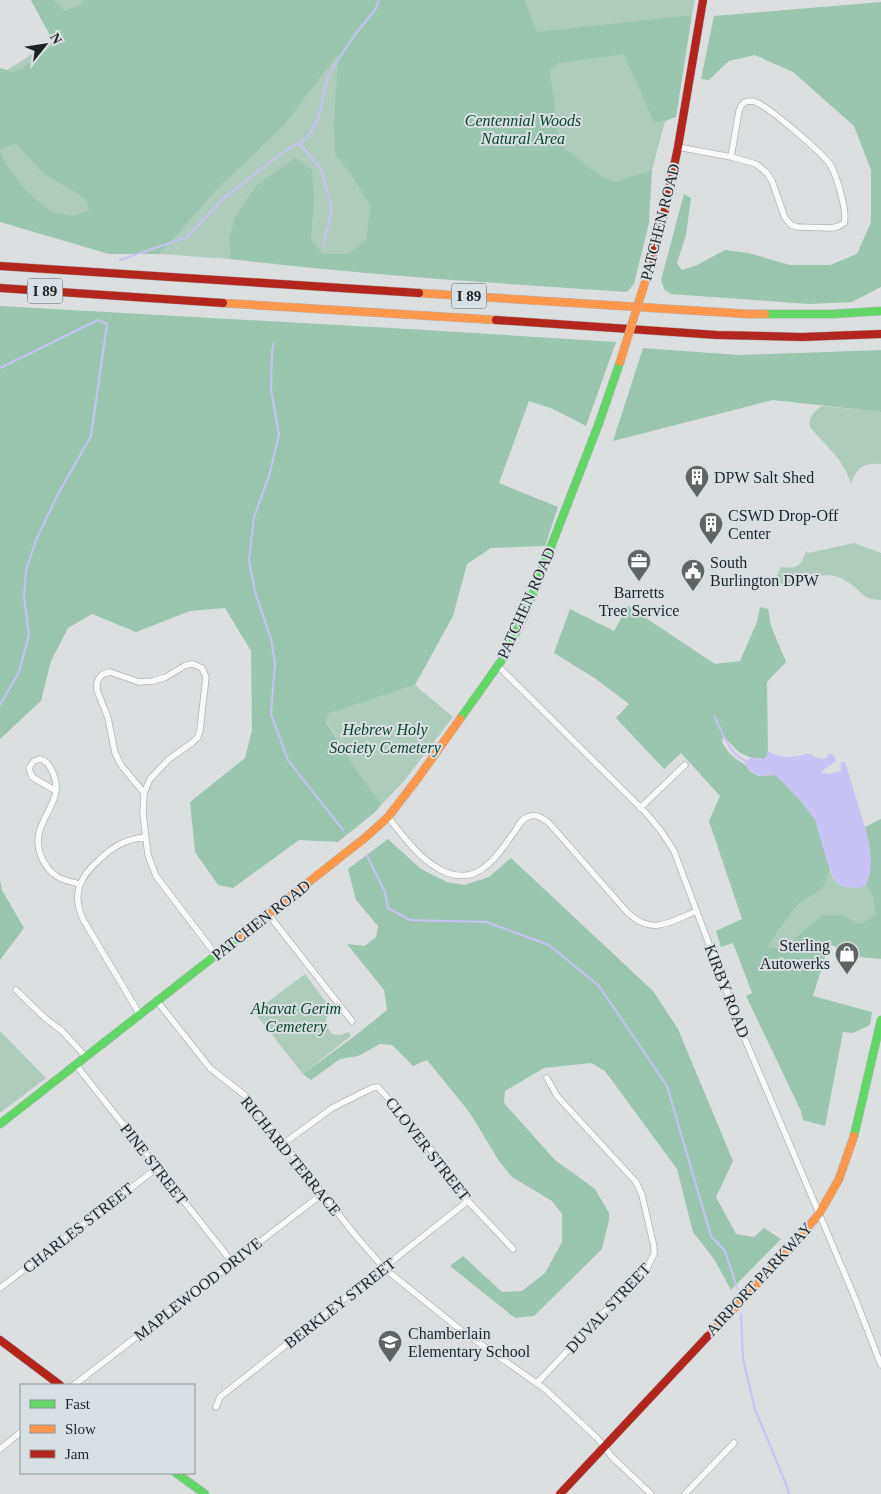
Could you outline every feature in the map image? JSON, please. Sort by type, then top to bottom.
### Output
[{"type":"main road","name":"PATCHEN ROAD","points":[[0,1124],[366,837],[388,817],[498,666],[513,640],[528,607],[599,423],[650,269],[678,147],[702,0]]},
{"type":"main road","points":[[0,262],[58,270]]},
{"type":"main road","name":"I 89","points":[[0,266],[748,314],[833,314],[881,311]]},
{"type":"main road","name":"I 89","points":[[0,288],[717,334],[802,337],[881,334]]},
{"type":"main road","name":"AIRPORT PARKWAY","points":[[560,1494],[778,1262],[819,1214],[839,1179],[851,1146],[881,1020]]},
{"type":"main road","points":[[0,1340],[59,1384]]},
{"type":"main road","points":[[177,1474],[205,1494]]},
{"type":"street","points":[[678,147],[731,156],[756,164],[767,173],[774,185],[786,218],[791,225],[801,228],[832,228],[844,223],[845,214],[836,176],[829,163],[799,134],[754,102],[745,102],[740,108],[731,156]]},
{"type":"street","points":[[144,793],[121,764],[115,753],[108,718],[97,690],[98,680],[103,674],[110,672],[139,682],[153,681],[166,677],[188,664],[198,665],[204,670],[206,677],[198,737],[173,755],[150,779],[144,793],[144,814],[148,855],[156,876],[216,955]]},
{"type":"street","name":"KIRBY ROAD","points":[[498,666],[658,826],[674,851],[744,1037],[855,1298],[881,1365]]},
{"type":"street","points":[[56,791],[32,777],[29,771],[32,762],[40,759],[48,763],[54,776],[56,791],[53,805],[39,832],[38,842],[40,851],[45,863],[53,873],[63,880],[80,884]]},
{"type":"street","points":[[640,808],[686,764]]},
{"type":"street","points":[[388,817],[411,845],[429,862],[444,871],[461,876],[474,873],[488,865],[504,847],[523,819],[536,815],[549,822],[622,907],[641,923],[647,926],[659,926],[696,911]]},
{"type":"street","points":[[140,1015],[81,914],[77,901],[80,884],[88,870],[124,841],[146,837]]},
{"type":"street","points":[[268,914],[352,1021]]},
{"type":"street","points":[[16,990],[45,1018],[62,1031],[86,1057]]},
{"type":"street","name":"RICHARD TERRACE","points":[[157,1001],[210,1068],[247,1097],[355,1236],[384,1268],[462,1331],[537,1383],[598,1439],[612,1457],[651,1494]]},
{"type":"street","name":"PINE STREET","points":[[76,1065],[232,1262]]},
{"type":"street","name":"DUVAL STREET","points":[[537,1383],[648,1266],[654,1254],[640,1189],[629,1174],[557,1096],[547,1078]]},
{"type":"street","name":"CLOVER STREET","points":[[283,1144],[332,1108],[372,1088],[378,1087],[421,1136],[468,1201],[513,1249]]},
{"type":"street","name":"CHARLES STREET","points":[[0,1288],[157,1168]]},
{"type":"street","name":"MAPLEWOOD DRIVE","points":[[75,1384],[322,1194]]},
{"type":"street","name":"BERKLEY STREET","points":[[216,1407],[220,1397],[468,1201]]},
{"type":"street","points":[[0,1449],[20,1433]]},
{"type":"street","points":[[685,1494],[734,1442]]},
{"type":"green space","name":"Centennial Woods Natural Area","points":[[31,0],[695,0],[692,15],[662,19],[660,121],[665,121],[652,170],[645,172],[619,266],[323,254],[229,237],[230,259],[160,254],[178,233],[0,221],[0,72],[2,73],[53,41]]},
{"type":"green space","name":"Centennial Woods Natural Area","points":[[31,0],[54,0],[64,11],[81,5],[83,0],[524,0],[537,32],[692,15],[676,117],[654,122],[624,54],[559,63],[550,70],[558,133],[564,148],[603,178],[616,182],[652,170],[649,223],[634,284],[627,292],[379,274],[230,259],[229,237],[235,217],[256,186],[295,158],[312,170],[314,199],[311,240],[323,254],[348,254],[366,240],[371,206],[351,174],[335,155],[334,123],[338,54],[284,125],[218,188],[160,254],[109,254],[0,222],[0,151],[5,163],[28,193],[52,212],[73,216],[89,210],[86,199],[43,173],[16,143],[0,149],[0,68],[12,72],[22,69],[53,45],[52,39]]},
{"type":"green space","points":[[881,2],[881,287],[852,302],[809,304],[671,294],[664,289],[661,280],[684,194],[691,198],[686,235],[677,263],[682,270],[697,265],[725,250],[748,253],[790,265],[830,265],[857,254],[871,222],[871,170],[854,126],[793,72],[755,55],[729,61],[709,80],[701,79],[714,16]]},
{"type":"green space","points":[[0,306],[616,342],[586,426],[553,409],[529,401],[499,483],[558,507],[545,546],[491,548],[467,564],[453,616],[415,685],[328,714],[326,722],[358,772],[382,804],[374,813],[338,842],[299,840],[233,888],[218,885],[195,852],[190,802],[245,758],[252,730],[251,651],[225,608],[190,611],[136,632],[92,614],[68,628],[51,661],[41,701],[0,739]]},
{"type":"green space","points":[[643,348],[739,355],[881,350],[881,412],[773,400],[613,441]]},
{"type":"green space","points":[[822,406],[881,412],[881,464],[870,464],[862,467],[858,470],[851,484],[844,468],[834,454],[810,427],[812,415]]},
{"type":"green space","points":[[854,543],[881,553],[881,600],[867,597],[851,584],[836,576],[813,577],[789,587],[775,580],[781,567],[791,568],[798,566],[806,551],[808,553]]},
{"type":"green space","points":[[628,606],[715,664],[740,661],[757,622],[760,607],[768,609],[771,626],[786,662],[767,682],[767,756],[764,759],[750,757],[742,754],[723,737],[722,742],[729,753],[751,772],[759,776],[776,775],[800,800],[815,819],[830,870],[823,889],[799,903],[768,946],[794,953],[794,939],[823,915],[844,915],[859,924],[876,915],[872,894],[866,885],[871,863],[865,827],[881,819],[881,959],[858,957],[829,944],[813,996],[872,1012],[870,1025],[853,1033],[843,1032],[825,1126],[803,1120],[801,1111],[746,996],[752,993],[733,943],[721,947],[716,931],[742,919],[709,821],[720,796],[681,753],[664,769],[616,718],[629,704],[596,679],[554,653],[570,609],[614,631]]},
{"type":"green space","name":"Hebrew Holy Society Cemetery","points":[[415,685],[453,717],[404,781],[382,804],[358,772],[326,721],[328,714]]},
{"type":"green space","points":[[388,839],[421,869],[447,882],[464,885],[489,877],[511,858],[653,991],[678,1029],[733,1161],[716,1197],[736,1234],[754,1237],[764,1228],[781,1239],[731,1290],[714,1259],[693,1232],[677,1169],[605,1071],[591,1063],[544,1068],[505,1091],[504,1103],[555,1160],[595,1189],[609,1213],[602,1249],[534,1316],[515,1318],[450,1266],[463,1256],[502,1292],[522,1291],[545,1273],[562,1242],[562,1214],[552,1201],[512,1177],[499,1161],[470,1113],[427,1060],[413,1066],[392,1045],[380,1044],[358,1056],[340,1059],[311,1080],[303,1074],[387,1010],[384,990],[347,944],[365,946],[376,937],[378,926],[356,900],[348,869]]},
{"type":"green space","points":[[830,870],[835,881],[842,886],[855,888],[866,885],[872,894],[877,915],[859,924],[844,915],[794,953],[768,946],[799,903],[823,889]]},
{"type":"green space","points":[[0,880],[2,890],[24,928],[0,960]]},
{"type":"green space","name":"Ahavat Gerim Cemetery","points":[[305,974],[328,1005],[326,1024],[328,1029],[332,1034],[340,1035],[349,1032],[351,1036],[303,1074],[254,1012]]},
{"type":"green space","points":[[0,1031],[46,1078],[0,1113]]},
{"type":"shaded area","points":[[768,751],[781,756],[792,757],[808,754],[821,759],[826,758],[830,753],[836,761],[822,771],[829,774],[841,771],[841,762],[845,762],[865,827],[871,857],[870,873],[866,885],[859,888],[844,887],[835,881],[826,858],[815,819],[776,775],[758,775],[744,764],[751,757],[764,759]]},
{"type":"waterway","points":[[120,260],[187,237],[224,198],[279,155],[308,137],[318,119],[327,80],[334,66],[356,33],[375,10],[379,0]]},
{"type":"waterway","points":[[299,143],[321,169],[332,208],[323,246]]},
{"type":"waterway","points":[[0,368],[98,320],[107,324],[91,436],[58,494],[37,538],[26,570],[24,597],[29,635],[19,672],[0,705]]},
{"type":"waterway","points":[[274,343],[271,389],[279,435],[269,476],[254,517],[249,560],[255,592],[271,639],[275,663],[271,714],[288,760],[343,830]]},
{"type":"waterway","points":[[714,716],[726,742],[734,753],[746,761]]},
{"type":"waterway","points":[[367,856],[385,892],[388,908],[410,920],[486,922],[549,945],[599,986],[667,1086],[711,1236],[725,1251],[737,1288]]},
{"type":"waterway","points":[[741,1314],[743,1359],[755,1409],[789,1494]]},
{"type":"traffic: fast","points":[[765,314],[833,314],[881,311]]},
{"type":"traffic: fast","points":[[460,719],[504,657],[524,616],[599,423],[620,362]]},
{"type":"traffic: fast","points":[[0,1124],[239,937]]},
{"type":"traffic: fast","points":[[854,1136],[881,1020]]},
{"type":"traffic: fast","points":[[177,1474],[205,1494]]},
{"type":"traffic: slow","points":[[620,362],[649,269]]},
{"type":"traffic: slow","points":[[419,293],[765,314]]},
{"type":"traffic: slow","points":[[223,303],[496,320]]},
{"type":"traffic: slow","points":[[239,937],[366,837],[388,817],[460,719]]},
{"type":"traffic: slow","points":[[708,1336],[778,1262],[819,1214],[839,1179],[854,1136]]},
{"type":"traffic: jam","points":[[649,269],[665,210],[678,147],[703,0]]},
{"type":"traffic: jam","points":[[0,266],[419,293]]},
{"type":"traffic: jam","points":[[0,288],[223,303]]},
{"type":"traffic: jam","points":[[496,320],[717,335],[802,337],[881,334]]},
{"type":"traffic: jam","points":[[560,1494],[708,1336]]},
{"type":"traffic: jam","points":[[0,1340],[59,1384]]},
{"type":"place","name":"DPW Salt Shed","points":[[697,498]]},
{"type":"place","name":"CSWD Drop-Off Center","points":[[711,545]]},
{"type":"place","name":"Barretts Tree Service","points":[[639,582]]},
{"type":"place","name":"South Burlington DPW","points":[[693,592]]},
{"type":"place","name":"Sterling Autowerks","points":[[847,975]]},
{"type":"place","name":"Chamberlain Elementary School","points":[[390,1363]]}]
